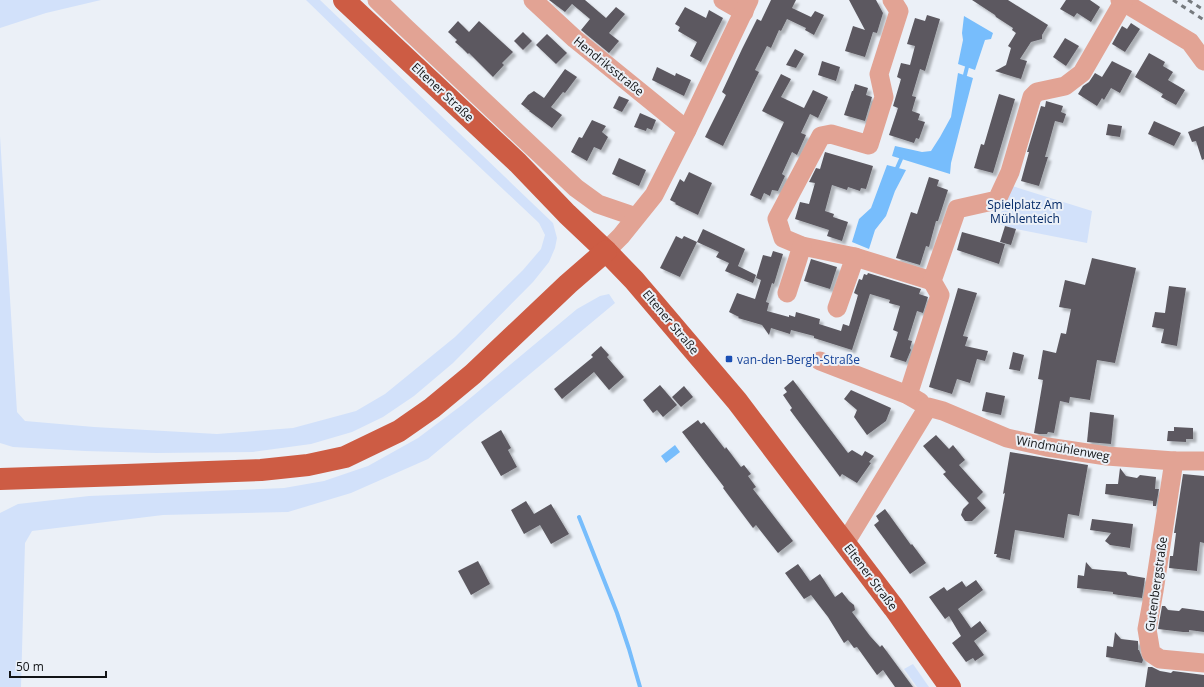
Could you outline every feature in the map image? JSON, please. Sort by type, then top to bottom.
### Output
[{"type":"main road","name":"Eltener Straße","points":[[344,0],[518,163],[634,280],[737,401],[894,608],[950,687]]},
{"type":"main road","points":[[0,479],[125,476],[261,470],[308,465],[345,457],[399,431],[432,408],[473,374],[568,284],[606,251]]},
{"type":"street","name":"Eltener Straße","points":[[377,0],[411,34],[576,188],[598,204],[636,217]]},
{"type":"street","name":"Hendriksstraße","points":[[533,0],[575,39],[687,130]]},
{"type":"street","points":[[606,251],[621,236],[654,195],[687,130],[746,6],[723,0]]},
{"type":"street","points":[[892,0],[899,11],[879,74],[884,97],[869,145],[831,134],[820,136],[777,219],[784,238],[802,246],[855,257],[932,281],[940,295],[908,395]]},
{"type":"street","points":[[932,281],[957,209],[997,200],[1010,172],[1032,97],[1037,92],[1065,86],[1082,73],[1122,1],[1190,42],[1204,60]]},
{"type":"street","points":[[787,293],[802,246]]},
{"type":"street","points":[[837,308],[855,257]]},
{"type":"street","name":"Windmühlenweg","points":[[820,360],[908,395],[928,407],[943,411],[1007,438],[1047,447],[1108,456],[1174,461],[1204,461]]},
{"type":"street","points":[[845,543],[928,407]]},
{"type":"street","name":"Gutenbergstraße","points":[[1174,461],[1147,629],[1151,653],[1160,659],[1204,663]]},
{"type":"green space","points":[[0,0],[101,0],[46,13],[0,28]]},
{"type":"green space","points":[[306,0],[320,0],[553,223],[557,238],[555,248],[549,262],[533,282],[453,363],[414,396],[383,417],[352,432],[311,444],[253,452],[156,453],[85,451],[13,447],[0,443],[0,136],[17,412],[25,421],[94,427],[217,434],[293,428],[356,411],[385,394],[455,337],[523,270],[541,249],[545,235],[539,223],[415,106]]},
{"type":"green space","name":"Spielplatz Am Mühlenteich","points":[[1009,185],[1092,211],[1087,243],[998,224]]},
{"type":"green space","points":[[609,294],[615,303],[428,459],[351,493],[288,512],[163,515],[32,531],[25,543],[21,687],[0,687],[0,513],[18,504],[89,496],[284,488],[324,481],[368,466],[418,438],[462,405],[577,309],[600,296]]},
{"type":"green space","points":[[913,664],[929,687],[917,687],[904,669]]},
{"type":"water","points":[[964,16],[993,33],[991,39],[985,40],[975,70],[958,64],[963,40],[962,33]]},
{"type":"water","points":[[958,73],[973,78],[951,163],[950,174],[892,156],[895,146],[922,152],[931,151],[951,117]]},
{"type":"water","points":[[887,165],[906,170],[895,191],[886,216],[875,230],[869,249],[852,242],[859,219],[871,208]]},
{"type":"water","points":[[675,445],[680,452],[666,463],[661,456]]},
{"type":"building","points":[[549,0],[585,0],[606,18],[616,7],[625,14],[609,33],[619,41],[609,53],[581,30],[590,19],[572,4],[565,12]]},
{"type":"building","points":[[771,0],[796,0],[792,8],[811,17],[815,11],[824,15],[814,35],[805,30],[806,28],[787,19],[781,31],[779,30],[771,48],[767,46],[755,70],[759,72],[723,146],[705,137],[726,95],[722,92],[742,49],[757,19],[761,21]]},
{"type":"building","points":[[849,0],[876,0],[883,13],[877,33],[873,32],[865,57],[845,51],[853,26],[865,30]]},
{"type":"building","points":[[972,0],[1008,0],[1048,25],[1042,35],[1042,39],[1031,42],[1020,59],[1027,61],[1021,79],[995,71],[1006,65],[1011,48],[1008,46],[1016,33],[1012,30],[1013,28]]},
{"type":"building","points":[[1066,0],[1090,0],[1100,7],[1091,22],[1077,13],[1074,17],[1060,9]]},
{"type":"building","points":[[685,7],[706,18],[709,10],[723,18],[701,62],[690,56],[697,42],[678,31],[680,27],[675,24]]},
{"type":"building","points":[[927,15],[940,19],[925,71],[920,69],[912,96],[916,97],[912,111],[920,114],[918,120],[925,122],[919,139],[916,138],[914,143],[889,135],[898,108],[893,106],[901,79],[897,77],[901,63],[910,65],[915,46],[907,44],[915,18],[925,21]]},
{"type":"building","points":[[458,21],[469,32],[479,21],[513,52],[502,63],[504,65],[493,77],[469,53],[468,54],[455,42],[457,40],[448,32]]},
{"type":"building","points":[[1131,23],[1140,29],[1125,52],[1112,44],[1122,26],[1127,29]]},
{"type":"building","points":[[523,32],[532,41],[523,50],[514,41]]},
{"type":"building","points":[[547,34],[567,53],[556,64],[536,45]]},
{"type":"building","points":[[1065,38],[1079,46],[1066,66],[1053,57]]},
{"type":"building","points":[[795,49],[804,54],[796,68],[786,65]]},
{"type":"building","points":[[1149,53],[1165,62],[1163,66],[1173,72],[1168,80],[1185,90],[1176,105],[1161,97],[1163,94],[1135,77]]},
{"type":"building","points":[[822,61],[840,67],[836,81],[818,75]]},
{"type":"building","points":[[1112,61],[1132,71],[1120,93],[1111,88],[1104,100],[1102,98],[1097,106],[1078,94],[1095,73],[1102,77]]},
{"type":"building","points":[[657,67],[675,76],[676,73],[691,80],[684,96],[652,80]]},
{"type":"building","points":[[565,69],[577,77],[565,93],[563,92],[551,107],[562,115],[552,128],[521,104],[528,95],[534,91],[544,98]]},
{"type":"building","points":[[781,74],[791,79],[781,97],[804,108],[813,90],[828,97],[818,118],[810,114],[801,133],[806,135],[797,155],[792,152],[782,174],[785,176],[778,191],[772,190],[770,196],[764,193],[761,200],[750,195],[784,122],[762,111]]},
{"type":"building","points":[[855,84],[868,88],[866,95],[872,97],[865,121],[844,115]]},
{"type":"building","points":[[999,94],[1015,99],[993,173],[974,168],[981,144],[984,145]]},
{"type":"building","points":[[619,96],[629,100],[622,112],[613,108]]},
{"type":"building","points":[[1046,101],[1063,106],[1061,112],[1066,114],[1063,123],[1055,121],[1045,157],[1048,157],[1039,186],[1021,181],[1029,152],[1027,152],[1041,106],[1045,107]]},
{"type":"building","points":[[640,113],[656,120],[652,130],[647,128],[646,131],[634,127]]},
{"type":"building","points":[[592,120],[606,126],[602,132],[608,137],[601,150],[594,147],[587,161],[571,152],[579,137],[582,138]]},
{"type":"building","points":[[1154,121],[1181,133],[1174,146],[1148,134]]},
{"type":"building","points":[[1108,124],[1122,126],[1120,137],[1106,135]]},
{"type":"building","points":[[1204,126],[1204,159],[1202,160],[1196,141],[1192,142],[1188,132]]},
{"type":"building","points":[[825,152],[873,166],[866,189],[861,188],[860,191],[848,187],[847,190],[832,185],[825,211],[834,214],[833,217],[848,222],[842,241],[827,236],[829,230],[795,219],[800,202],[809,204],[815,183],[809,182],[816,168],[820,169]]},
{"type":"building","points":[[619,158],[646,170],[639,186],[612,174]]},
{"type":"building","points":[[689,172],[712,183],[698,215],[670,200],[680,179],[684,182]]},
{"type":"building","points":[[929,177],[939,180],[937,186],[948,190],[938,221],[936,221],[929,247],[926,246],[920,265],[896,258],[911,212],[917,214]]},
{"type":"building","points":[[1005,226],[1016,229],[1011,245],[1000,242]]},
{"type":"building","points":[[703,229],[745,249],[738,266],[756,275],[753,283],[725,271],[729,263],[716,257],[719,252],[697,242]]},
{"type":"building","points":[[962,232],[1005,244],[999,264],[957,250]]},
{"type":"building","points":[[676,236],[682,239],[684,236],[697,242],[680,277],[660,268]]},
{"type":"building","points":[[773,251],[783,254],[774,284],[772,283],[766,302],[769,303],[767,311],[789,317],[789,315],[795,317],[796,312],[820,319],[819,324],[841,331],[843,324],[849,326],[858,295],[854,293],[859,279],[862,280],[864,274],[867,275],[868,273],[921,289],[919,294],[928,297],[923,313],[917,311],[908,340],[912,341],[910,348],[911,350],[906,362],[890,357],[898,332],[893,330],[900,306],[889,303],[890,300],[870,294],[852,350],[814,338],[814,336],[791,330],[790,334],[771,328],[769,335],[762,325],[738,318],[739,317],[729,312],[737,293],[755,299],[761,280],[756,278],[763,255],[771,257]]},
{"type":"building","points":[[1092,258],[1136,268],[1115,363],[1097,360],[1090,400],[1070,397],[1069,403],[1060,401],[1054,433],[1034,433],[1043,380],[1038,379],[1043,350],[1056,353],[1061,333],[1066,334],[1071,309],[1059,307],[1065,280],[1085,285]]},
{"type":"building","points":[[811,259],[837,267],[830,289],[804,281]]},
{"type":"building","points":[[1169,286],[1186,288],[1177,346],[1161,343],[1164,329],[1152,327],[1155,312],[1165,313]]},
{"type":"building","points":[[958,288],[977,293],[963,336],[968,337],[965,346],[988,351],[985,361],[977,359],[970,383],[957,379],[952,394],[929,387]]},
{"type":"building","points":[[601,346],[609,355],[607,357],[624,377],[609,390],[594,372],[562,399],[554,389],[593,357],[591,355]]},
{"type":"building","points":[[1013,352],[1024,355],[1020,371],[1009,369]]},
{"type":"building","points":[[793,380],[848,453],[852,450],[862,456],[865,451],[874,456],[857,483],[842,474],[840,477],[790,410],[792,408],[783,395],[787,392],[784,388]]},
{"type":"building","points":[[660,385],[677,405],[663,417],[657,410],[653,413],[643,400]]},
{"type":"building","points":[[684,386],[693,397],[681,407],[672,397]]},
{"type":"building","points":[[851,390],[891,408],[886,421],[867,435],[854,417],[857,410],[844,399]]},
{"type":"building","points":[[986,392],[1005,396],[1001,415],[982,411]]},
{"type":"building","points":[[1090,412],[1114,415],[1111,444],[1087,442]]},
{"type":"building","points":[[698,420],[701,424],[704,422],[741,467],[744,465],[751,474],[748,476],[756,487],[753,489],[793,541],[778,553],[756,525],[753,528],[682,432]]},
{"type":"building","points":[[1174,427],[1193,428],[1193,439],[1186,439],[1186,442],[1167,441],[1168,431],[1174,431]]},
{"type":"building","points":[[501,430],[511,448],[508,450],[517,467],[501,476],[481,442]]},
{"type":"building","points":[[936,435],[949,449],[953,445],[965,460],[959,465],[983,492],[977,498],[986,508],[972,521],[965,521],[961,515],[963,509],[969,503],[943,474],[946,472],[923,446]]},
{"type":"building","points":[[1010,452],[1088,465],[1079,516],[1068,514],[1064,538],[1015,530],[1010,560],[996,557],[997,554],[994,554],[1005,493],[1003,494]]},
{"type":"building","points":[[1120,468],[1126,476],[1137,478],[1140,475],[1156,477],[1155,489],[1159,489],[1156,506],[1153,506],[1153,501],[1105,494],[1106,484],[1118,484]]},
{"type":"building","points":[[1183,474],[1204,476],[1204,543],[1200,542],[1197,571],[1169,568],[1170,556],[1173,556],[1176,533],[1174,533]]},
{"type":"building","points":[[526,501],[534,514],[551,504],[569,534],[551,544],[540,525],[524,534],[511,510]]},
{"type":"building","points":[[885,509],[926,563],[910,574],[874,525],[879,521],[876,516]]},
{"type":"building","points":[[1092,519],[1133,524],[1130,548],[1110,545],[1105,541],[1111,533],[1090,530]]},
{"type":"building","points":[[478,561],[490,584],[471,595],[458,571]]},
{"type":"building","points":[[1086,562],[1092,569],[1126,572],[1128,575],[1145,578],[1142,598],[1113,594],[1113,592],[1077,588],[1078,575],[1084,576]]},
{"type":"building","points":[[798,564],[810,581],[820,574],[835,597],[842,592],[854,605],[855,610],[852,612],[880,647],[882,645],[913,687],[895,687],[883,670],[877,675],[857,647],[854,648],[848,640],[844,643],[828,617],[811,595],[804,599],[785,573]]},
{"type":"building","points":[[976,580],[983,590],[958,609],[971,628],[980,621],[987,631],[974,641],[984,655],[975,661],[973,658],[966,662],[952,643],[961,636],[949,616],[945,619],[929,597],[944,587],[947,591],[962,581],[966,587]]},
{"type":"building","points":[[1162,606],[1165,606],[1168,610],[1179,611],[1182,608],[1204,611],[1204,632],[1189,630],[1189,632],[1183,632],[1158,629]]},
{"type":"building","points":[[1115,632],[1121,639],[1138,641],[1138,650],[1143,660],[1142,663],[1106,657],[1107,646],[1113,647]]},
{"type":"building","points":[[1148,667],[1171,673],[1173,671],[1204,675],[1204,687],[1145,687]]},
{"type":"waterway","points":[[965,75],[967,67]]},
{"type":"waterway","points":[[897,168],[901,159]]},
{"type":"waterway","points":[[579,517],[617,613],[640,687]]},
{"type":"railway","points":[[1173,0],[1204,20]]},
{"type":"railway","points":[[1188,0],[1204,10]]},
{"type":"place","name":"van-den-Bergh-Straße","points":[[729,359]]}]
